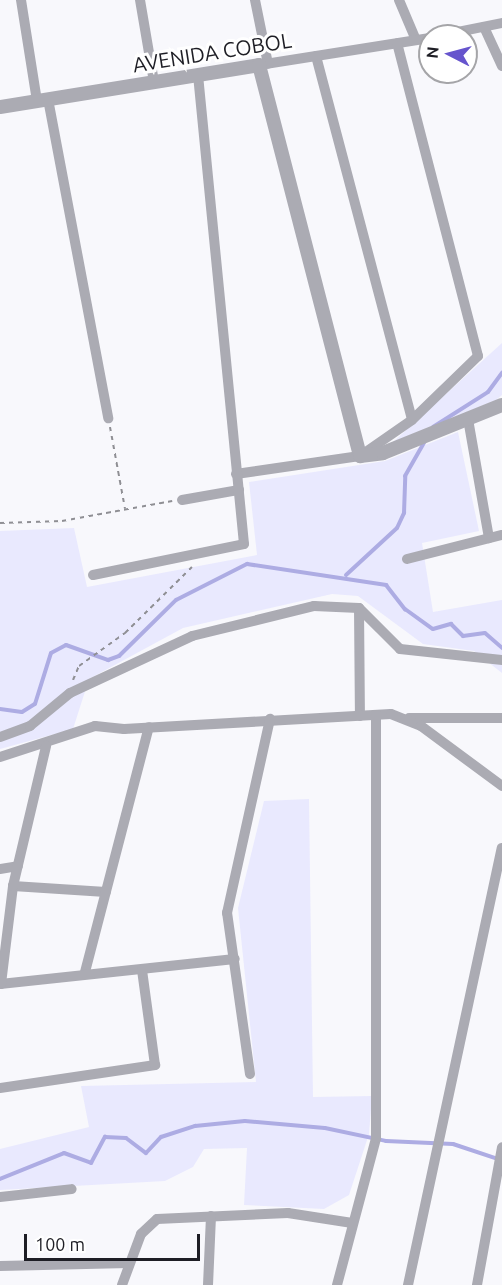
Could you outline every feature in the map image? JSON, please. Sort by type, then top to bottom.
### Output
[{"type":"street","points":[[21,0],[108,418]]},
{"type":"street","points":[[140,0],[154,82]]},
{"type":"street","points":[[255,0],[263,65],[360,456]]},
{"type":"street","points":[[399,0],[416,40]]},
{"type":"street","points":[[478,28],[502,23]]},
{"type":"street","points":[[484,27],[502,66]]},
{"type":"street","name":"AVENIDA COBOL","points":[[0,107],[416,40]]},
{"type":"street","points":[[360,456],[412,420],[478,356],[397,44]]},
{"type":"street","points":[[316,56],[412,420]]},
{"type":"street","points":[[93,575],[244,544],[198,75]]},
{"type":"street","points":[[236,474],[383,453],[502,405]]},
{"type":"street","points":[[468,419],[489,538]]},
{"type":"street","points":[[182,500],[239,490]]},
{"type":"street","points":[[407,559],[502,535]]},
{"type":"street","points":[[0,736],[30,726],[70,693],[192,636],[314,606],[359,608],[400,649],[502,660]]},
{"type":"street","points":[[359,608],[360,716]]},
{"type":"street","points":[[337,1285],[376,1138],[376,715]]},
{"type":"street","points":[[0,757],[46,746],[95,726],[149,727],[376,715],[406,718],[502,718]]},
{"type":"street","points":[[406,718],[502,786]]},
{"type":"street","points":[[249,1074],[227,913],[270,719]]},
{"type":"street","points":[[85,972],[149,727]]},
{"type":"street","points":[[46,746],[13,886],[0,984],[85,972],[142,970],[235,959]]},
{"type":"street","points":[[408,1285],[502,848]]},
{"type":"street","points":[[0,868],[18,866]]},
{"type":"street","points":[[13,886],[106,892]]},
{"type":"street","points":[[0,1088],[155,1065],[142,970]]},
{"type":"street","points":[[477,1285],[502,1147]]},
{"type":"street","points":[[0,1197],[72,1189]]},
{"type":"street","points":[[122,1285],[129,1263],[147,1224],[157,1219],[288,1214],[352,1223]]},
{"type":"street","points":[[208,1285],[211,1216]]},
{"type":"street","points":[[0,1266],[129,1263]]},
{"type":"path","points":[[108,418],[125,509]]},
{"type":"path","points":[[0,523],[62,521],[182,500]]},
{"type":"path","points":[[70,693],[79,666],[125,633],[158,595],[178,586],[203,553]]},
{"type":"shaded area","points":[[502,343],[502,395],[496,400],[393,442]]},
{"type":"shaded area","points":[[458,432],[479,531],[422,543],[433,612],[502,600],[502,673],[474,651],[423,644],[358,596],[332,594],[183,628],[89,679],[73,729],[0,749],[0,531],[74,528],[87,587],[257,555],[249,482],[385,461]]},
{"type":"shaded area","points":[[309,799],[313,1097],[372,1096],[369,1134],[349,1195],[324,1209],[244,1205],[247,1148],[204,1149],[193,1167],[165,1181],[0,1190],[0,1149],[89,1127],[81,1086],[256,1082],[238,908],[264,801]]},
{"type":"waterway","points":[[433,427],[488,392],[502,373]]},
{"type":"waterway","points":[[346,575],[397,528],[404,513],[405,476],[425,441]]},
{"type":"waterway","points":[[0,709],[22,712],[35,704],[51,653],[66,645],[108,660],[119,656],[176,600],[247,564],[386,585],[405,609],[433,629],[451,624],[463,636],[485,633],[502,648]]},
{"type":"waterway","points":[[0,1179],[64,1153],[91,1163],[105,1137],[126,1138],[146,1153],[161,1137],[195,1126],[245,1121],[325,1128],[386,1141],[453,1144],[498,1159]]}]
